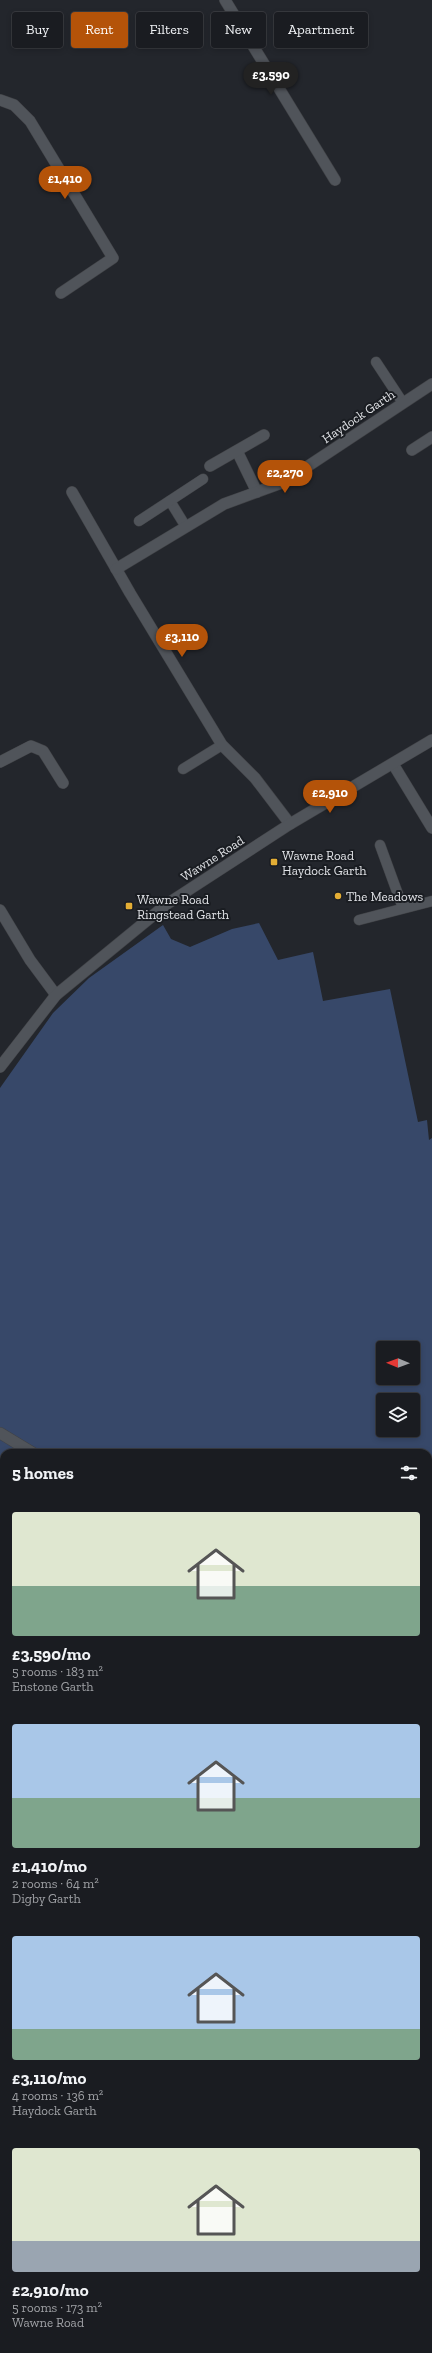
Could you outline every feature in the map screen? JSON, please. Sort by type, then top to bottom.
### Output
[{"type":"street","points":[[225,0],[335,180]]},
{"type":"street","points":[[0,100],[14,104],[30,121],[113,258],[61,293]]},
{"type":"street","name":"Haydock Garth","points":[[116,569],[224,504],[284,482],[432,384]]},
{"type":"street","points":[[210,466],[264,435]]},
{"type":"street","points":[[412,450],[432,437]]},
{"type":"street","points":[[237,451],[257,492]]},
{"type":"street","points":[[72,492],[116,569],[222,745],[255,778],[290,824]]},
{"type":"street","name":"Wawne Road","points":[[0,1067],[56,995],[167,904],[290,824],[432,740]]},
{"type":"street","points":[[0,762],[31,746],[42,751],[63,782]]},
{"type":"street","points":[[393,764],[432,828]]},
{"type":"street","points":[[0,910],[30,960],[56,995]]},
{"type":"street","points":[[0,1433],[26,1449]]},
{"type":"lane","points":[[376,362],[403,403]]},
{"type":"lane","points":[[139,521],[203,479]]},
{"type":"lane","points":[[170,501],[186,527]]},
{"type":"lane","points":[[183,769],[222,745]]},
{"type":"lane","points":[[380,845],[403,908]]},
{"type":"lane","points":[[359,920],[432,901]]},
{"type":"shaded area","points":[[259,923],[278,960],[313,952],[323,1001],[390,989],[418,1122],[427,1120],[429,1140],[432,1138],[432,1449],[0,1449],[0,1088],[53,1013],[89,978],[163,925],[171,939],[190,947],[232,929]]},
{"type":"place","name":"Wawne Road Haydock Garth","points":[[274,862]]},
{"type":"place","name":"The Meadows","points":[[338,896]]},
{"type":"place","name":"Wawne Road Ringstead Garth","points":[[129,906]]}]
